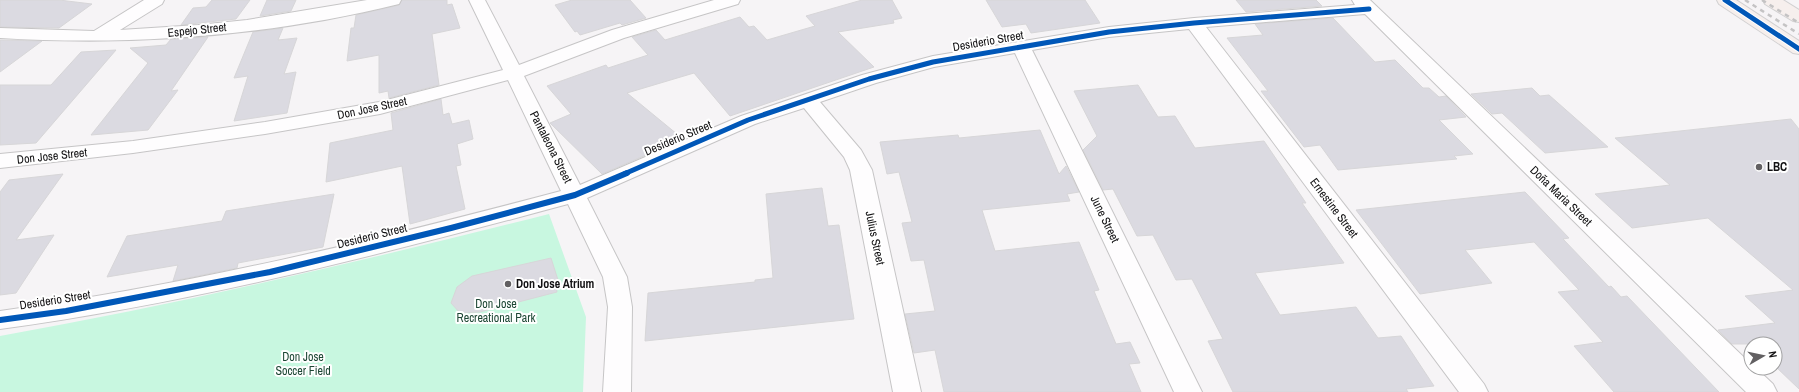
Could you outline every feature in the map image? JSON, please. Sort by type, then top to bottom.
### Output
[{"type":"main road","points":[[1725,0],[1799,49]]},
{"type":"main road","points":[[1771,0],[1799,17]]},
{"type":"street","points":[[97,37],[156,0]]},
{"type":"street","name":"Espejo Street","points":[[0,33],[97,37],[163,33],[284,20],[393,0]]},
{"type":"street","name":"Pantaleona Street","points":[[477,0],[615,277],[620,307],[617,392]]},
{"type":"street","name":"Don Jose Street","points":[[0,161],[133,147],[265,128],[380,108],[514,73],[618,34],[732,0]]},
{"type":"street","name":"Desiderio Street","points":[[0,320],[66,311],[270,272],[451,228],[575,195],[748,120],[869,79],[933,62],[1109,32],[1365,5]]},
{"type":"street","name":"Doña Maria Street","points":[[1365,5],[1763,392]]},
{"type":"street","name":"Ernestine Street","points":[[1194,23],[1474,392]]},
{"type":"street","name":"June Street","points":[[1021,46],[1188,392]]},
{"type":"street","name":"Julius Street","points":[[808,100],[854,155],[861,170],[908,392]]},
{"type":"green space","name":"Don Jose Recreational Park","points":[[549,214],[586,317],[583,392],[0,392],[0,336],[276,280]]},
{"type":"building","points":[[0,0],[59,0],[92,4],[59,28],[0,27]]},
{"type":"building","points":[[212,0],[250,0],[236,19],[181,25],[193,8],[206,7]]},
{"type":"building","points":[[267,0],[296,0],[291,11],[260,16]]},
{"type":"building","points":[[402,0],[447,0],[447,5],[452,4],[460,28],[432,34],[439,85],[389,98],[388,91],[379,93],[379,55],[347,61],[351,28],[354,28],[356,15],[399,5]]},
{"type":"building","points":[[572,0],[630,0],[646,18],[622,25],[620,23],[580,35],[577,31],[575,32],[555,5]]},
{"type":"building","points":[[862,0],[892,0],[902,18],[893,20],[894,23],[838,32],[874,67],[730,116],[694,73],[627,93],[683,139],[602,174],[550,123],[571,114],[547,86],[606,65],[608,68],[648,55],[632,37],[656,30],[665,40],[740,17],[749,27],[754,26],[767,40],[815,26],[806,16]]},
{"type":"building","points":[[986,0],[1085,0],[1100,23],[1031,33],[1026,24],[1002,27]]},
{"type":"building","points":[[1236,0],[1316,0],[1322,6],[1246,12]]},
{"type":"building","points":[[1333,18],[1375,62],[1395,60],[1423,88],[1429,88],[1439,97],[1446,96],[1466,117],[1439,120],[1473,154],[1454,156],[1457,159],[1338,170],[1320,145],[1304,147],[1261,91],[1268,91],[1227,38],[1263,35],[1255,24]]},
{"type":"building","points":[[283,28],[278,40],[297,38],[284,74],[296,72],[287,113],[234,121],[248,76],[234,78],[253,32]]},
{"type":"building","points":[[208,37],[171,91],[178,90],[148,130],[91,135],[148,63],[130,48],[166,45],[171,39]]},
{"type":"building","points":[[0,40],[42,41],[0,72]]},
{"type":"building","points":[[116,50],[36,143],[0,145],[0,85],[51,85],[81,52]]},
{"type":"building","points":[[1138,85],[1158,117],[1175,116],[1195,148],[1264,141],[1306,203],[1302,203],[1344,263],[1255,273],[1280,315],[1356,307],[1378,338],[1401,336],[1434,386],[1406,389],[1408,392],[1233,392],[1208,341],[1223,339],[1192,279],[1176,280],[1153,235],[1137,236],[1113,189],[1103,190],[1083,150],[1097,136],[1074,91]]},
{"type":"building","points":[[1532,88],[1540,96],[1549,95],[1608,147],[1545,153],[1502,113],[1492,114],[1471,94]]},
{"type":"building","points":[[441,99],[443,115],[449,113],[452,124],[469,120],[473,139],[457,144],[461,165],[456,166],[465,209],[410,224],[402,166],[326,182],[330,143],[393,130],[391,113]]},
{"type":"building","points":[[1791,119],[1799,129],[1799,389],[1783,374],[1783,336],[1743,336],[1743,344],[1732,344],[1718,330],[1775,323],[1745,296],[1793,290],[1708,218],[1632,228],[1595,194],[1670,185],[1615,138]]},
{"type":"building","points":[[1040,130],[1059,174],[1066,166],[1079,192],[1067,194],[1070,201],[982,210],[995,251],[1079,242],[1099,290],[1094,291],[1116,344],[1130,342],[1140,363],[1129,364],[1141,392],[944,392],[935,350],[914,353],[905,314],[935,311],[924,260],[911,261],[902,223],[912,222],[899,172],[887,174],[880,142],[958,135],[959,138]]},
{"type":"building","points":[[63,174],[16,240],[54,235],[16,293],[0,295],[0,192],[9,180]]},
{"type":"building","points":[[822,188],[828,226],[839,225],[854,319],[645,341],[648,293],[755,282],[755,280],[773,278],[766,194]]},
{"type":"building","points":[[1525,192],[1569,238],[1563,239],[1609,287],[1611,286],[1621,297],[1627,296],[1719,392],[1614,392],[1574,346],[1603,342],[1558,292],[1579,290],[1534,242],[1465,250],[1492,283],[1420,294],[1356,210]]},
{"type":"building","points":[[334,194],[323,247],[238,263],[237,268],[173,281],[178,265],[107,277],[127,236],[222,221],[226,211]]},
{"type":"building","name":"Don Jose Atrium","points":[[551,258],[558,280],[555,281],[557,292],[480,312],[460,313],[451,303],[457,287],[472,276]]},
{"type":"railway","points":[[1745,0],[1799,34]]},
{"type":"railway","points":[[1762,0],[1799,23]]},
{"type":"cycle path","points":[[1725,0],[1799,49]]},
{"type":"cycle path","points":[[0,320],[66,311],[270,272],[451,228],[575,195],[748,120],[869,79],[933,62],[1109,32],[1194,23],[1369,9]]},
{"type":"place","name":"LBC","points":[[1759,167]]},
{"type":"place","name":"Don Jose Atrium","points":[[508,284]]},
{"type":"park label","name":"Don Jose Soccer Field","points":[[303,364]]}]
